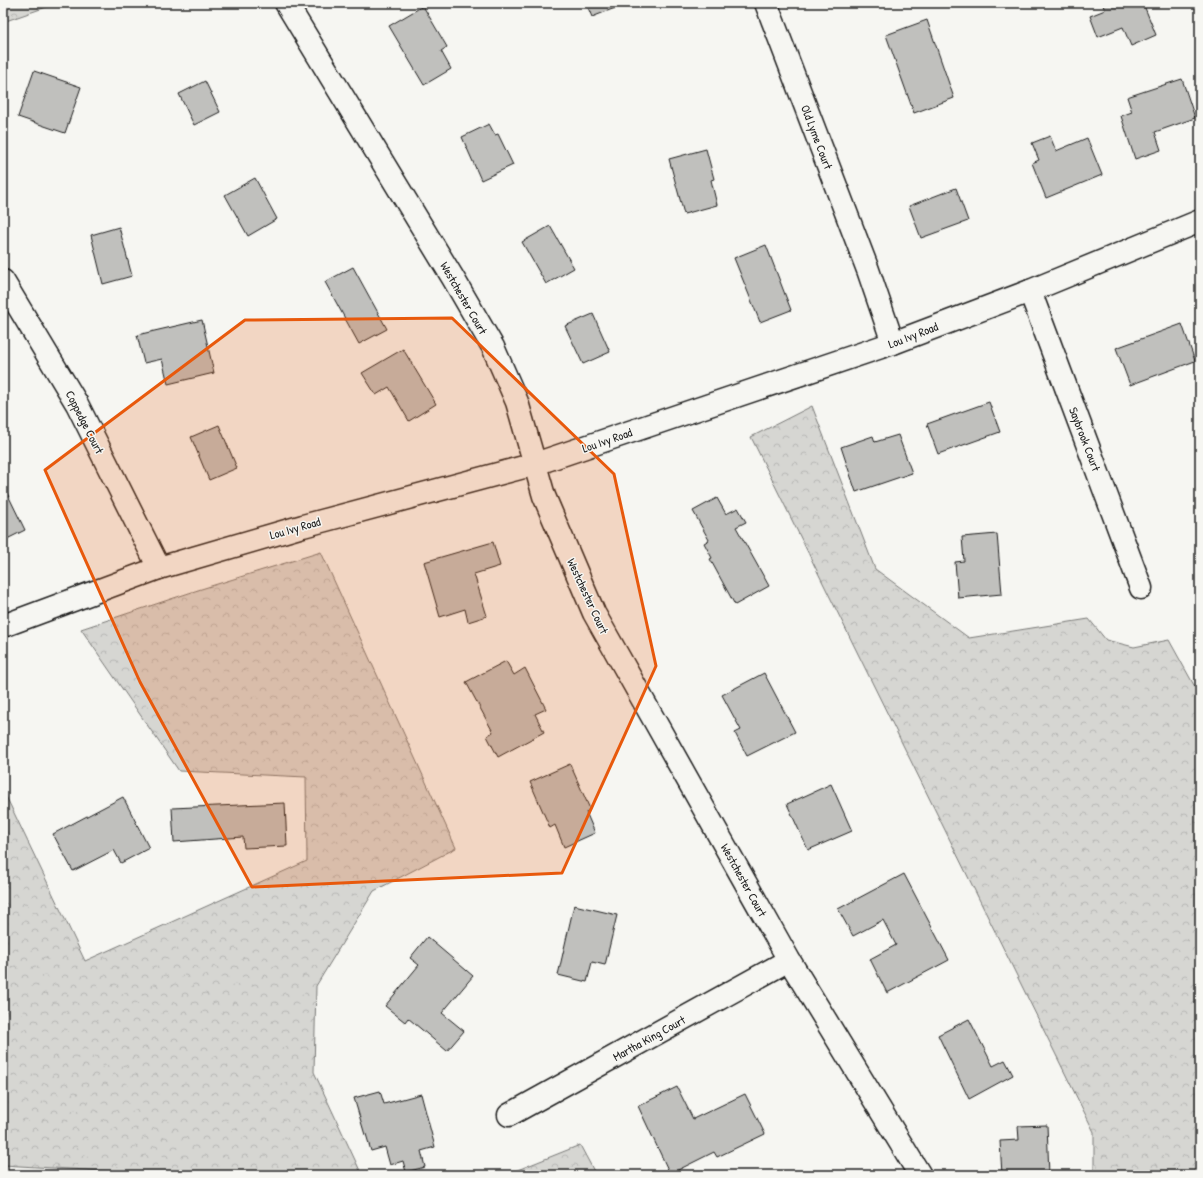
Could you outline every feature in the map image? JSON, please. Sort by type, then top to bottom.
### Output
[{"type":"street","name":"Westchester Court","points":[[286,3],[493,347],[517,402],[544,496],[594,613],[789,960],[920,1175]]},
{"type":"street","name":"Old Lyme Court","points":[[766,3],[868,270],[893,343]]},
{"type":"street","name":"Lou Ivy Road","points":[[3,626],[159,568],[303,526],[535,464],[893,343],[1030,291],[1200,221]]},
{"type":"street","name":"Coppedge Court","points":[[3,281],[77,404],[159,568]]},
{"type":"street","name":"Saybrook Court","points":[[1030,291],[1141,588]]},
{"type":"street","name":"Martha King Court","points":[[510,1115],[789,960]]},
{"type":"highlighted area","points":[[452,318],[614,474],[656,666],[562,873],[252,887],[140,682],[45,470],[245,320]]},
{"type":"green space","points":[[3,3],[58,3],[3,22]]},
{"type":"green space","points":[[812,406],[875,569],[969,638],[1089,619],[1106,640],[1134,647],[1169,640],[1200,696],[1200,1175],[1094,1175],[1094,1132],[751,437]]},
{"type":"green space","points":[[321,552],[456,848],[374,891],[316,986],[314,1072],[362,1175],[170,1175],[3,1165],[3,790],[85,961],[307,861],[306,777],[179,771],[81,629],[198,590]]},
{"type":"green space","points":[[580,1145],[596,1175],[505,1175]]},
{"type":"building","points":[[586,3],[628,3],[592,17]]},
{"type":"building","points":[[1102,3],[1143,3],[1156,35],[1131,46],[1123,27],[1098,37],[1090,16],[1105,10]]},
{"type":"building","points":[[423,6],[447,47],[441,51],[451,69],[424,85],[389,26]]},
{"type":"building","points":[[927,20],[954,98],[914,113],[886,35]]},
{"type":"building","points":[[34,71],[81,87],[65,133],[18,117]]},
{"type":"building","points":[[1182,79],[1195,118],[1155,132],[1161,150],[1135,159],[1121,116],[1132,112],[1127,97]]},
{"type":"building","points":[[205,81],[220,112],[194,125],[179,94]]},
{"type":"building","points":[[489,124],[495,135],[498,134],[513,165],[481,180],[462,137]]},
{"type":"building","points":[[1050,136],[1056,151],[1087,138],[1102,175],[1046,198],[1032,163],[1039,160],[1032,143]]},
{"type":"building","points":[[706,149],[714,179],[711,180],[717,205],[684,214],[669,159]]},
{"type":"building","points":[[255,178],[277,219],[248,236],[225,195]]},
{"type":"building","points":[[956,188],[968,221],[921,238],[909,206]]},
{"type":"building","points":[[550,226],[574,268],[546,284],[522,242]]},
{"type":"building","points":[[119,227],[132,276],[103,284],[91,235]]},
{"type":"building","points":[[766,245],[791,310],[760,322],[734,258]]},
{"type":"building","points":[[353,267],[387,329],[359,344],[325,282]]},
{"type":"building","points":[[593,314],[610,352],[583,364],[565,326]]},
{"type":"building","points":[[202,320],[214,373],[168,384],[162,359],[144,363],[137,335]]},
{"type":"building","points":[[1182,324],[1195,361],[1130,385],[1116,348]]},
{"type":"building","points":[[403,349],[436,404],[409,421],[389,387],[376,395],[362,373]]},
{"type":"building","points":[[989,402],[1000,432],[938,454],[927,424]]},
{"type":"building","points":[[219,425],[237,468],[209,480],[191,437]]},
{"type":"building","points":[[898,435],[912,473],[856,492],[841,447],[873,436],[875,442]]},
{"type":"building","points":[[6,491],[25,530],[3,541],[3,493]]},
{"type":"building","points":[[717,498],[726,514],[738,508],[746,522],[736,527],[769,586],[735,605],[710,559],[712,558],[704,543],[709,540],[693,511]]},
{"type":"building","points":[[997,534],[1002,594],[958,598],[955,562],[964,561],[962,537]]},
{"type":"building","points":[[493,542],[500,566],[474,574],[487,616],[468,622],[465,609],[440,617],[424,562]]},
{"type":"building","points":[[506,661],[514,675],[525,668],[546,709],[535,714],[544,732],[498,757],[487,736],[493,732],[466,682]]},
{"type":"building","points":[[764,673],[795,732],[747,756],[735,733],[741,730],[722,695]]},
{"type":"building","points":[[570,764],[590,809],[586,812],[595,833],[564,847],[555,825],[550,828],[530,782]]},
{"type":"building","points":[[831,784],[852,831],[808,850],[787,804]]},
{"type":"building","points":[[123,797],[149,848],[121,863],[114,850],[73,871],[53,834]]},
{"type":"building","points":[[285,803],[287,846],[244,848],[243,837],[174,842],[172,808]]},
{"type":"building","points":[[904,874],[949,960],[887,993],[870,959],[896,945],[883,920],[853,936],[838,909]]},
{"type":"building","points":[[574,905],[617,915],[605,965],[592,962],[587,982],[558,975]]},
{"type":"building","points":[[427,937],[473,976],[442,1013],[464,1031],[447,1051],[408,1018],[405,1022],[385,1006],[419,965],[410,958]]},
{"type":"building","points":[[969,1019],[993,1066],[1005,1060],[1013,1075],[969,1099],[938,1035]]},
{"type":"building","points":[[677,1087],[693,1119],[745,1094],[765,1134],[717,1157],[714,1152],[670,1174],[638,1106]]},
{"type":"building","points":[[380,1091],[384,1104],[421,1094],[435,1147],[421,1151],[425,1167],[406,1172],[403,1161],[390,1165],[385,1147],[371,1151],[354,1098]]},
{"type":"building","points":[[1047,1125],[1049,1175],[1002,1175],[1000,1141],[1019,1140],[1018,1126]]}]
